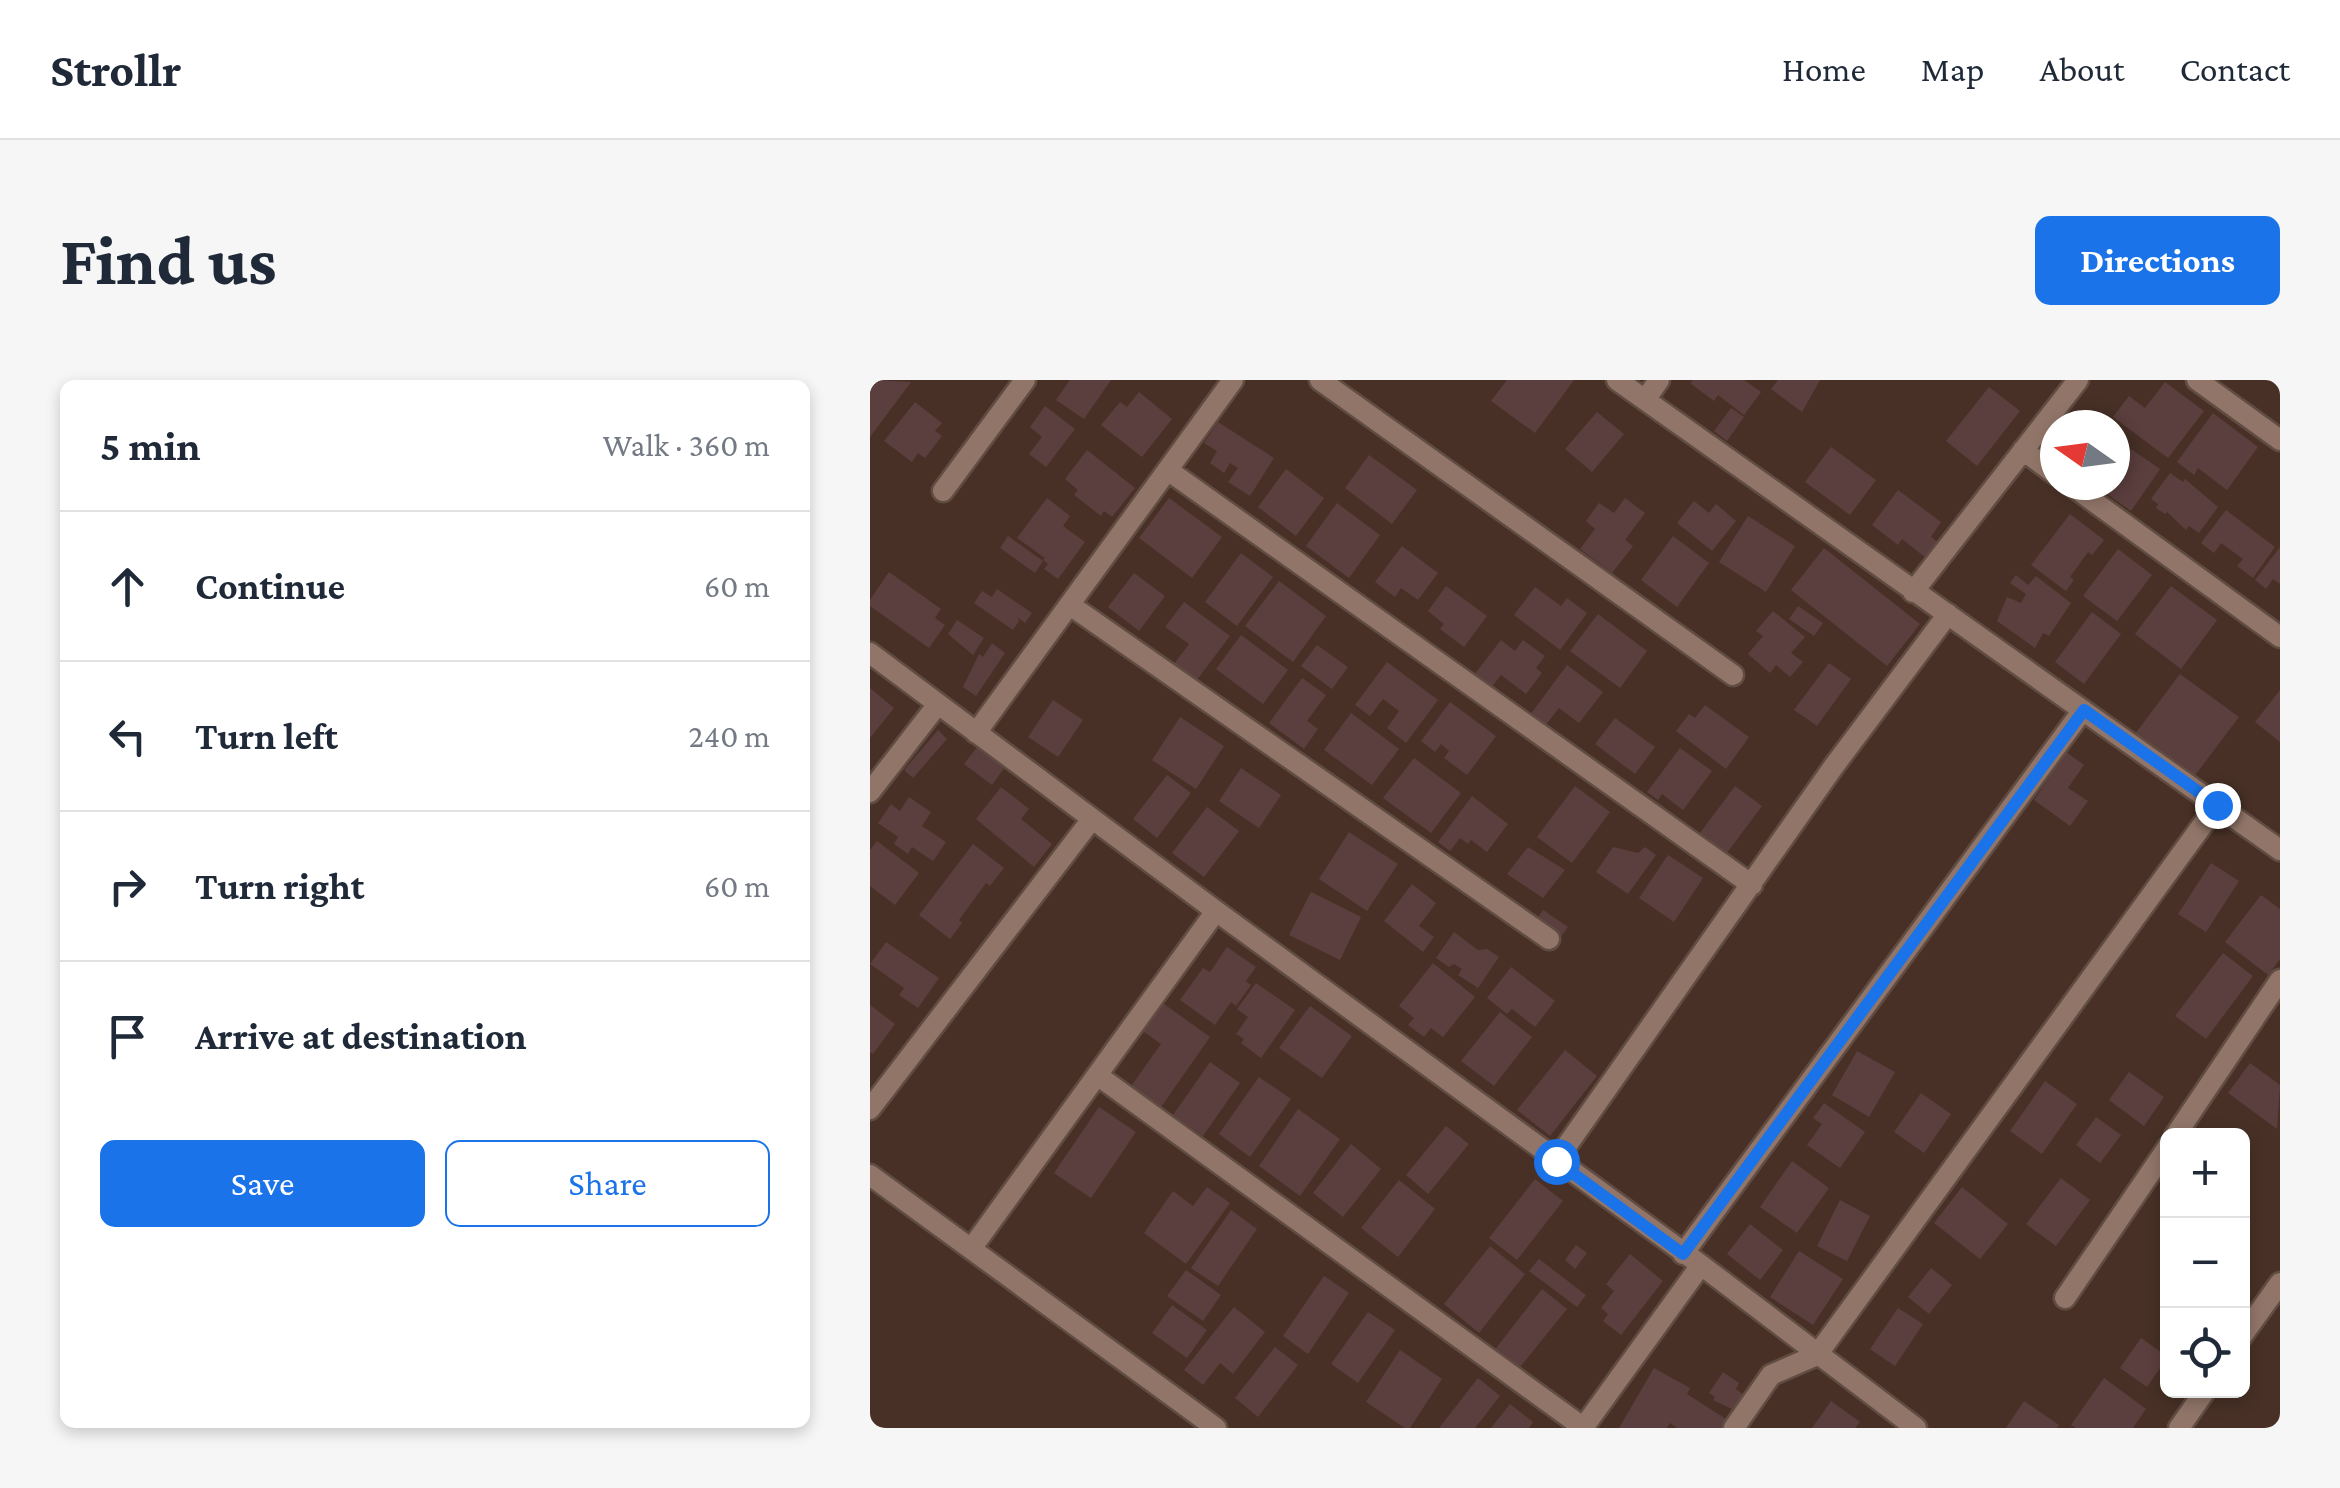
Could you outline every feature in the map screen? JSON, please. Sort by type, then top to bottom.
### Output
[{"type":"street","points":[[943,491],[1025,380]]},
{"type":"street","points":[[976,733],[1233,380]]},
{"type":"street","points":[[1320,380],[1733,675]]},
{"type":"street","points":[[1617,380],[2280,850]]},
{"type":"street","points":[[1645,400],[1659,380]]},
{"type":"street","points":[[1913,592],[2078,380]]},
{"type":"street","points":[[2198,380],[2280,440]]},
{"type":"street","points":[[2023,450],[2040,463]]},
{"type":"street","points":[[1170,471],[1752,886]]},
{"type":"street","points":[[2091,500],[2280,636]]},
{"type":"street","points":[[1070,606],[1549,939]]},
{"type":"street","points":[[1556,1161],[1834,766],[1948,614]]},
{"type":"street","points":[[870,653],[1916,1428]]},
{"type":"street","points":[[870,792],[938,704]]},
{"type":"street","points":[[1097,1075],[1584,1428],[1692,1259],[2084,710]]},
{"type":"street","points":[[1734,1428],[1771,1375],[1817,1355],[2217,805]]},
{"type":"street","points":[[870,1109],[1092,820]]},
{"type":"street","points":[[971,1249],[1216,911]]},
{"type":"street","points":[[2180,1128],[2280,980]]},
{"type":"street","points":[[2065,1298],[2160,1158]]},
{"type":"street","points":[[870,1175],[1216,1428]]},
{"type":"street","points":[[2250,1325],[2280,1283]]},
{"type":"street","points":[[2178,1428],[2199,1398]]},
{"type":"building","points":[[870,380],[911,382],[870,437]]},
{"type":"building","points":[[1070,380],[1111,380],[1084,419],[1056,400]]},
{"type":"building","points":[[1507,380],[1574,380],[1535,433],[1491,401]]},
{"type":"building","points":[[1744,380],[1761,392],[1744,415],[1718,395],[1714,401],[1690,383]]},
{"type":"building","points":[[1778,380],[1820,380],[1802,412],[1771,389]]},
{"type":"building","points":[[2165,382],[2204,411],[2168,458],[2130,430],[2130,410],[2118,410],[2129,396],[2145,408]]},
{"type":"building","points":[[1989,387],[2020,411],[1977,466],[1946,441]]},
{"type":"building","points":[[1139,392],[1172,419],[1142,457],[1101,425],[1120,402],[1127,407]]},
{"type":"building","points":[[915,402],[942,423],[935,431],[942,436],[925,458],[918,453],[912,462],[884,441]]},
{"type":"building","points":[[1045,406],[1075,429],[1046,467],[1029,454],[1042,437],[1030,427]]},
{"type":"building","points":[[1731,408],[1744,417],[1727,441],[1714,431]]},
{"type":"building","points":[[1597,412],[1624,434],[1592,472],[1565,449]]},
{"type":"building","points":[[2213,413],[2258,447],[2227,490],[2198,468],[2194,475],[2177,462]]},
{"type":"building","points":[[1218,422],[1274,458],[1250,496],[1228,482],[1238,468],[1230,463],[1224,473],[1210,463],[1217,451],[1204,443]]},
{"type":"building","points":[[1831,447],[1876,480],[1850,515],[1805,482]]},
{"type":"building","points":[[1087,450],[1135,488],[1112,517],[1104,511],[1101,516],[1074,495],[1078,490],[1065,479]]},
{"type":"building","points":[[2130,450],[2160,469],[2131,511],[2116,500],[2130,500]]},
{"type":"building","points":[[1369,455],[1417,490],[1392,524],[1345,488]]},
{"type":"building","points":[[1286,469],[1324,498],[1296,536],[1258,507]]},
{"type":"building","points":[[2170,473],[2183,482],[2185,479],[2218,507],[2199,533],[2189,526],[2186,530],[2167,512],[2156,508],[2158,504],[2151,499]]},
{"type":"building","points":[[1898,490],[1941,522],[1931,537],[1938,542],[1926,558],[1902,539],[1898,545],[1872,525]]},
{"type":"building","points":[[1047,498],[1070,516],[1063,526],[1085,542],[1058,579],[1044,569],[1048,564],[1045,558],[1017,538]]},
{"type":"building","points":[[1169,498],[1222,537],[1192,578],[1139,538]]},
{"type":"building","points":[[1625,498],[1645,513],[1625,540],[1633,546],[1612,573],[1580,549],[1595,529],[1586,521],[1599,503],[1614,513]]},
{"type":"building","points":[[1694,501],[1709,513],[1716,504],[1736,521],[1712,551],[1677,523]]},
{"type":"building","points":[[1337,503],[1380,535],[1349,578],[1306,546]]},
{"type":"building","points":[[2226,510],[2275,547],[2253,578],[2237,566],[2243,559],[2221,543],[2214,553],[2201,543]]},
{"type":"building","points":[[2070,514],[2104,540],[2092,555],[2088,552],[2070,577],[2074,580],[2066,591],[2031,565]]},
{"type":"building","points":[[1748,516],[1795,546],[1766,592],[1719,562]]},
{"type":"building","points":[[1008,536],[1043,561],[1035,573],[1000,548]]},
{"type":"building","points":[[1673,536],[1709,563],[1677,607],[1641,580]]},
{"type":"building","points":[[1402,546],[1438,573],[1418,600],[1401,588],[1395,597],[1375,582]]},
{"type":"building","points":[[2280,547],[2280,584],[2273,579],[2266,589],[2255,580]]},
{"type":"building","points":[[1824,548],[1920,624],[1887,666],[1791,590]]},
{"type":"building","points":[[2118,549],[2152,575],[2117,621],[2083,596]]},
{"type":"building","points":[[1241,553],[1273,577],[1237,626],[1205,602]]},
{"type":"building","points":[[889,572],[941,609],[935,618],[945,625],[929,648],[870,606]]},
{"type":"building","points":[[1134,573],[1165,596],[1139,631],[1108,607]]},
{"type":"building","points":[[2016,575],[2028,585],[2036,576],[2071,603],[2049,636],[2043,633],[2035,648],[1997,621],[2007,597],[2021,603],[2026,594],[2010,583]]},
{"type":"building","points":[[1279,581],[1326,616],[1293,662],[1245,626]]},
{"type":"building","points":[[1446,586],[1487,616],[1464,647],[1440,629],[1444,624],[1428,611]]},
{"type":"building","points":[[2171,586],[2217,620],[2181,669],[2135,634]]},
{"type":"building","points":[[1535,587],[1561,606],[1567,598],[1587,613],[1560,650],[1514,615]]},
{"type":"building","points":[[997,589],[1032,613],[1025,623],[1017,617],[1019,621],[1013,630],[974,603],[982,591],[992,597]]},
{"type":"building","points":[[1184,602],[1230,636],[1196,681],[1174,664],[1189,644],[1165,627]]},
{"type":"building","points":[[1798,606],[1823,623],[1814,636],[1789,619]]},
{"type":"building","points":[[1773,611],[1805,637],[1791,653],[1803,662],[1790,677],[1776,665],[1770,673],[1748,654],[1763,636],[1756,631]]},
{"type":"building","points":[[2092,612],[2121,634],[2084,684],[2055,662]]},
{"type":"building","points":[[1598,614],[1647,651],[1620,688],[1570,651]]},
{"type":"building","points":[[957,620],[984,638],[973,655],[948,634]]},
{"type":"building","points":[[1241,635],[1288,670],[1263,704],[1216,669]]},
{"type":"building","points":[[1501,640],[1515,651],[1523,640],[1545,656],[1536,668],[1542,673],[1526,694],[1501,675],[1491,688],[1474,675]]},
{"type":"building","points":[[992,643],[1005,653],[976,696],[963,687],[979,654],[983,657]]},
{"type":"building","points":[[1317,645],[1348,667],[1332,689],[1301,666]]},
{"type":"building","points":[[1387,662],[1438,700],[1406,743],[1387,728],[1399,711],[1383,699],[1370,716],[1355,705]]},
{"type":"building","points":[[1829,663],[1851,679],[1817,726],[1794,710]]},
{"type":"building","points":[[1567,665],[1603,692],[1579,723],[1559,708],[1545,726],[1530,715]]},
{"type":"building","points":[[2180,674],[2239,717],[2193,778],[2135,734]]},
{"type":"building","points":[[1302,678],[1326,695],[1307,721],[1318,729],[1304,749],[1269,723]]},
{"type":"building","points":[[870,688],[894,708],[870,738]]},
{"type":"building","points":[[2280,690],[2280,742],[2255,722]]},
{"type":"building","points":[[1053,700],[1083,720],[1058,757],[1028,737]]},
{"type":"building","points":[[1450,702],[1496,736],[1467,775],[1444,758],[1449,751],[1441,744],[1435,752],[1421,741]]},
{"type":"building","points":[[1705,705],[1749,737],[1726,769],[1676,731],[1689,714],[1695,718]]},
{"type":"building","points":[[1351,713],[1399,749],[1372,785],[1324,750]]},
{"type":"building","points":[[1180,717],[1224,746],[1196,789],[1152,760]]},
{"type":"building","points":[[1615,718],[1655,747],[1635,774],[1595,744]]},
{"type":"building","points":[[938,730],[947,739],[913,778],[904,770]]},
{"type":"building","points":[[977,747],[1005,767],[992,785],[964,764]]},
{"type":"building","points":[[1680,748],[1712,771],[1683,810],[1662,794],[1658,800],[1647,792]]},
{"type":"building","points":[[2066,752],[2084,765],[2068,788],[2088,801],[2070,826],[2034,800]]},
{"type":"building","points":[[1414,758],[1461,793],[1431,833],[1383,798]]},
{"type":"building","points":[[1241,768],[1281,795],[1259,828],[1219,801]]},
{"type":"building","points":[[1167,775],[1191,793],[1157,838],[1133,819]]},
{"type":"building","points":[[1575,786],[1610,812],[1572,863],[1537,837]]},
{"type":"building","points":[[1735,786],[1762,806],[1727,853],[1700,833]]},
{"type":"building","points":[[1001,787],[1029,809],[1021,819],[1052,844],[1034,867],[976,819]]},
{"type":"building","points":[[1472,796],[1508,824],[1487,852],[1471,840],[1468,844],[1460,838],[1450,851],[1438,842]]},
{"type":"building","points":[[909,797],[931,812],[922,826],[946,842],[933,861],[912,847],[908,854],[894,844],[898,837],[878,823],[891,804],[900,811]]},
{"type":"building","points":[[1207,807],[1239,831],[1204,877],[1172,853]]},
{"type":"building","points":[[1349,832],[1398,864],[1367,911],[1319,879]]},
{"type":"building","points":[[877,841],[919,873],[895,905],[870,886],[870,850]]},
{"type":"building","points":[[973,844],[1004,868],[990,886],[986,883],[950,939],[919,915]]},
{"type":"building","points":[[1528,847],[1565,870],[1543,898],[1507,874]]},
{"type":"building","points":[[1613,847],[1638,853],[1645,847],[1656,855],[1628,894],[1596,872]]},
{"type":"building","points":[[1668,855],[1703,878],[1674,922],[1639,898]]},
{"type":"building","points":[[2211,863],[2239,881],[2206,932],[2178,914]]},
{"type":"building","points":[[1412,884],[1436,903],[1419,926],[1434,937],[1423,952],[1384,921]]},
{"type":"building","points":[[1311,892],[1361,917],[1340,960],[1289,935]]},
{"type":"building","points":[[2261,895],[2280,909],[2280,959],[2268,975],[2225,942]]},
{"type":"building","points":[[1543,910],[1568,927],[1560,938],[1535,922]]},
{"type":"building","points":[[1454,932],[1478,950],[1487,949],[1499,957],[1478,988],[1458,975],[1462,969],[1454,964],[1449,967],[1436,958]]},
{"type":"building","points":[[886,942],[939,978],[918,1008],[899,995],[904,988],[870,964]]},
{"type":"building","points":[[1227,947],[1256,967],[1246,981],[1251,985],[1236,1006],[1231,1002],[1215,1025],[1180,1000],[1203,968],[1210,972]]},
{"type":"building","points":[[2223,953],[2253,976],[2206,1039],[2175,1016]]},
{"type":"building","points":[[1433,963],[1475,997],[1443,1037],[1431,1028],[1424,1037],[1408,1025],[1414,1018],[1399,1006]]},
{"type":"building","points":[[1511,967],[1555,1001],[1535,1027],[1512,1009],[1507,1014],[1487,998]]},
{"type":"building","points":[[1256,983],[1295,1010],[1261,1058],[1241,1043],[1244,1039],[1236,1034],[1248,1017],[1237,1009]]},
{"type":"building","points":[[1160,1001],[1210,1037],[1159,1110],[1129,1089],[1161,1044],[1140,1029]]},
{"type":"building","points":[[870,1005],[895,1024],[873,1054],[870,1052]]},
{"type":"building","points":[[1310,1006],[1352,1036],[1322,1078],[1279,1048]]},
{"type":"building","points":[[1500,1012],[1532,1037],[1494,1086],[1461,1061]]},
{"type":"building","points":[[1565,1050],[1597,1076],[1550,1136],[1517,1110]]},
{"type":"building","points":[[1857,1051],[1895,1072],[1869,1117],[1832,1095]]},
{"type":"building","points":[[1210,1062],[1240,1083],[1203,1136],[1173,1115]]},
{"type":"building","points":[[2250,1063],[2280,1085],[2277,1129],[2228,1093]]},
{"type":"building","points":[[2129,1072],[2164,1097],[2144,1126],[2109,1100]]},
{"type":"building","points":[[1259,1077],[1291,1099],[1250,1157],[1219,1134]]},
{"type":"building","points":[[2045,1081],[2077,1104],[2042,1154],[2010,1131]]},
{"type":"building","points":[[1921,1093],[1951,1114],[1924,1153],[1894,1132]]},
{"type":"building","points":[[1824,1103],[1865,1132],[1840,1168],[1807,1145],[1822,1124],[1813,1118]]},
{"type":"building","points":[[1099,1107],[1136,1132],[1091,1198],[1054,1173]]},
{"type":"building","points":[[1298,1109],[1340,1139],[1300,1196],[1259,1166]]},
{"type":"building","points":[[2096,1117],[2121,1135],[2100,1163],[2076,1145]]},
{"type":"building","points":[[1446,1126],[1469,1144],[1428,1194],[1406,1175]]},
{"type":"building","points":[[1351,1144],[1381,1169],[1343,1217],[1313,1193]]},
{"type":"building","points":[[1792,1161],[1829,1188],[1797,1233],[1760,1207]]},
{"type":"building","points":[[2061,1178],[2090,1200],[2056,1246],[2026,1224]]},
{"type":"building","points":[[1535,1179],[1563,1201],[1517,1260],[1489,1238]]},
{"type":"building","points":[[1399,1180],[1435,1209],[1398,1257],[1361,1228]]},
{"type":"building","points":[[1207,1187],[1230,1203],[1186,1264],[1144,1233],[1173,1191],[1193,1206]]},
{"type":"building","points":[[1962,1187],[2008,1224],[1980,1259],[1934,1223]]},
{"type":"building","points":[[1840,1200],[1870,1216],[1847,1261],[1817,1246]]},
{"type":"building","points":[[1231,1210],[1257,1229],[1218,1286],[1191,1268]]},
{"type":"building","points":[[1750,1224],[1783,1250],[1760,1280],[1727,1254]]},
{"type":"building","points":[[1576,1245],[1587,1253],[1575,1269],[1565,1260]]},
{"type":"building","points":[[1490,1246],[1525,1274],[1479,1333],[1444,1304]]},
{"type":"building","points":[[1799,1251],[1843,1279],[1813,1325],[1770,1297]]},
{"type":"building","points":[[1630,1254],[1663,1281],[1621,1335],[1603,1321],[1608,1314],[1601,1308],[1614,1291],[1606,1284]]},
{"type":"building","points":[[1539,1259],[1586,1295],[1577,1307],[1529,1271]]},
{"type":"building","points":[[1931,1268],[1952,1285],[1929,1314],[1908,1297]]},
{"type":"building","points":[[1186,1270],[1221,1295],[1203,1321],[1167,1296]]},
{"type":"building","points":[[1324,1276],[1349,1293],[1308,1354],[1283,1336]]},
{"type":"building","points":[[1542,1289],[1567,1309],[1517,1371],[1493,1352]]},
{"type":"building","points":[[1172,1305],[1207,1330],[1187,1358],[1152,1333]]},
{"type":"building","points":[[1234,1307],[1265,1332],[1233,1374],[1220,1363],[1203,1385],[1184,1370]]},
{"type":"building","points":[[1898,1308],[1923,1324],[1895,1366],[1870,1349]]},
{"type":"building","points":[[1368,1312],[1395,1330],[1358,1383],[1331,1364]]},
{"type":"building","points":[[2141,1338],[2160,1351],[2160,1368],[2147,1387],[2120,1368]]},
{"type":"building","points":[[1275,1347],[1298,1365],[1258,1417],[1235,1398]]},
{"type":"building","points":[[1400,1350],[1442,1379],[1410,1428],[1366,1402]]},
{"type":"building","points":[[1654,1368],[1690,1388],[1687,1394],[1732,1423],[1729,1428],[1677,1428],[1670,1423],[1667,1428],[1619,1428]]},
{"type":"building","points":[[1723,1372],[1739,1383],[1736,1389],[1744,1395],[1734,1410],[1713,1400],[1715,1397],[1709,1393]]},
{"type":"building","points":[[1478,1378],[1500,1396],[1475,1428],[1439,1428]]},
{"type":"building","points":[[2104,1378],[2146,1409],[2133,1428],[2071,1425]]},
{"type":"building","points":[[1831,1401],[1860,1422],[1855,1428],[1812,1428]]},
{"type":"building","points":[[2024,1401],[2059,1425],[2057,1428],[2006,1428]]},
{"type":"building","points":[[1510,1404],[1533,1422],[1529,1428],[1491,1428]]},
{"type":"route","points":[[1556,1161],[1683,1254],[2084,710],[2217,805]]}]
